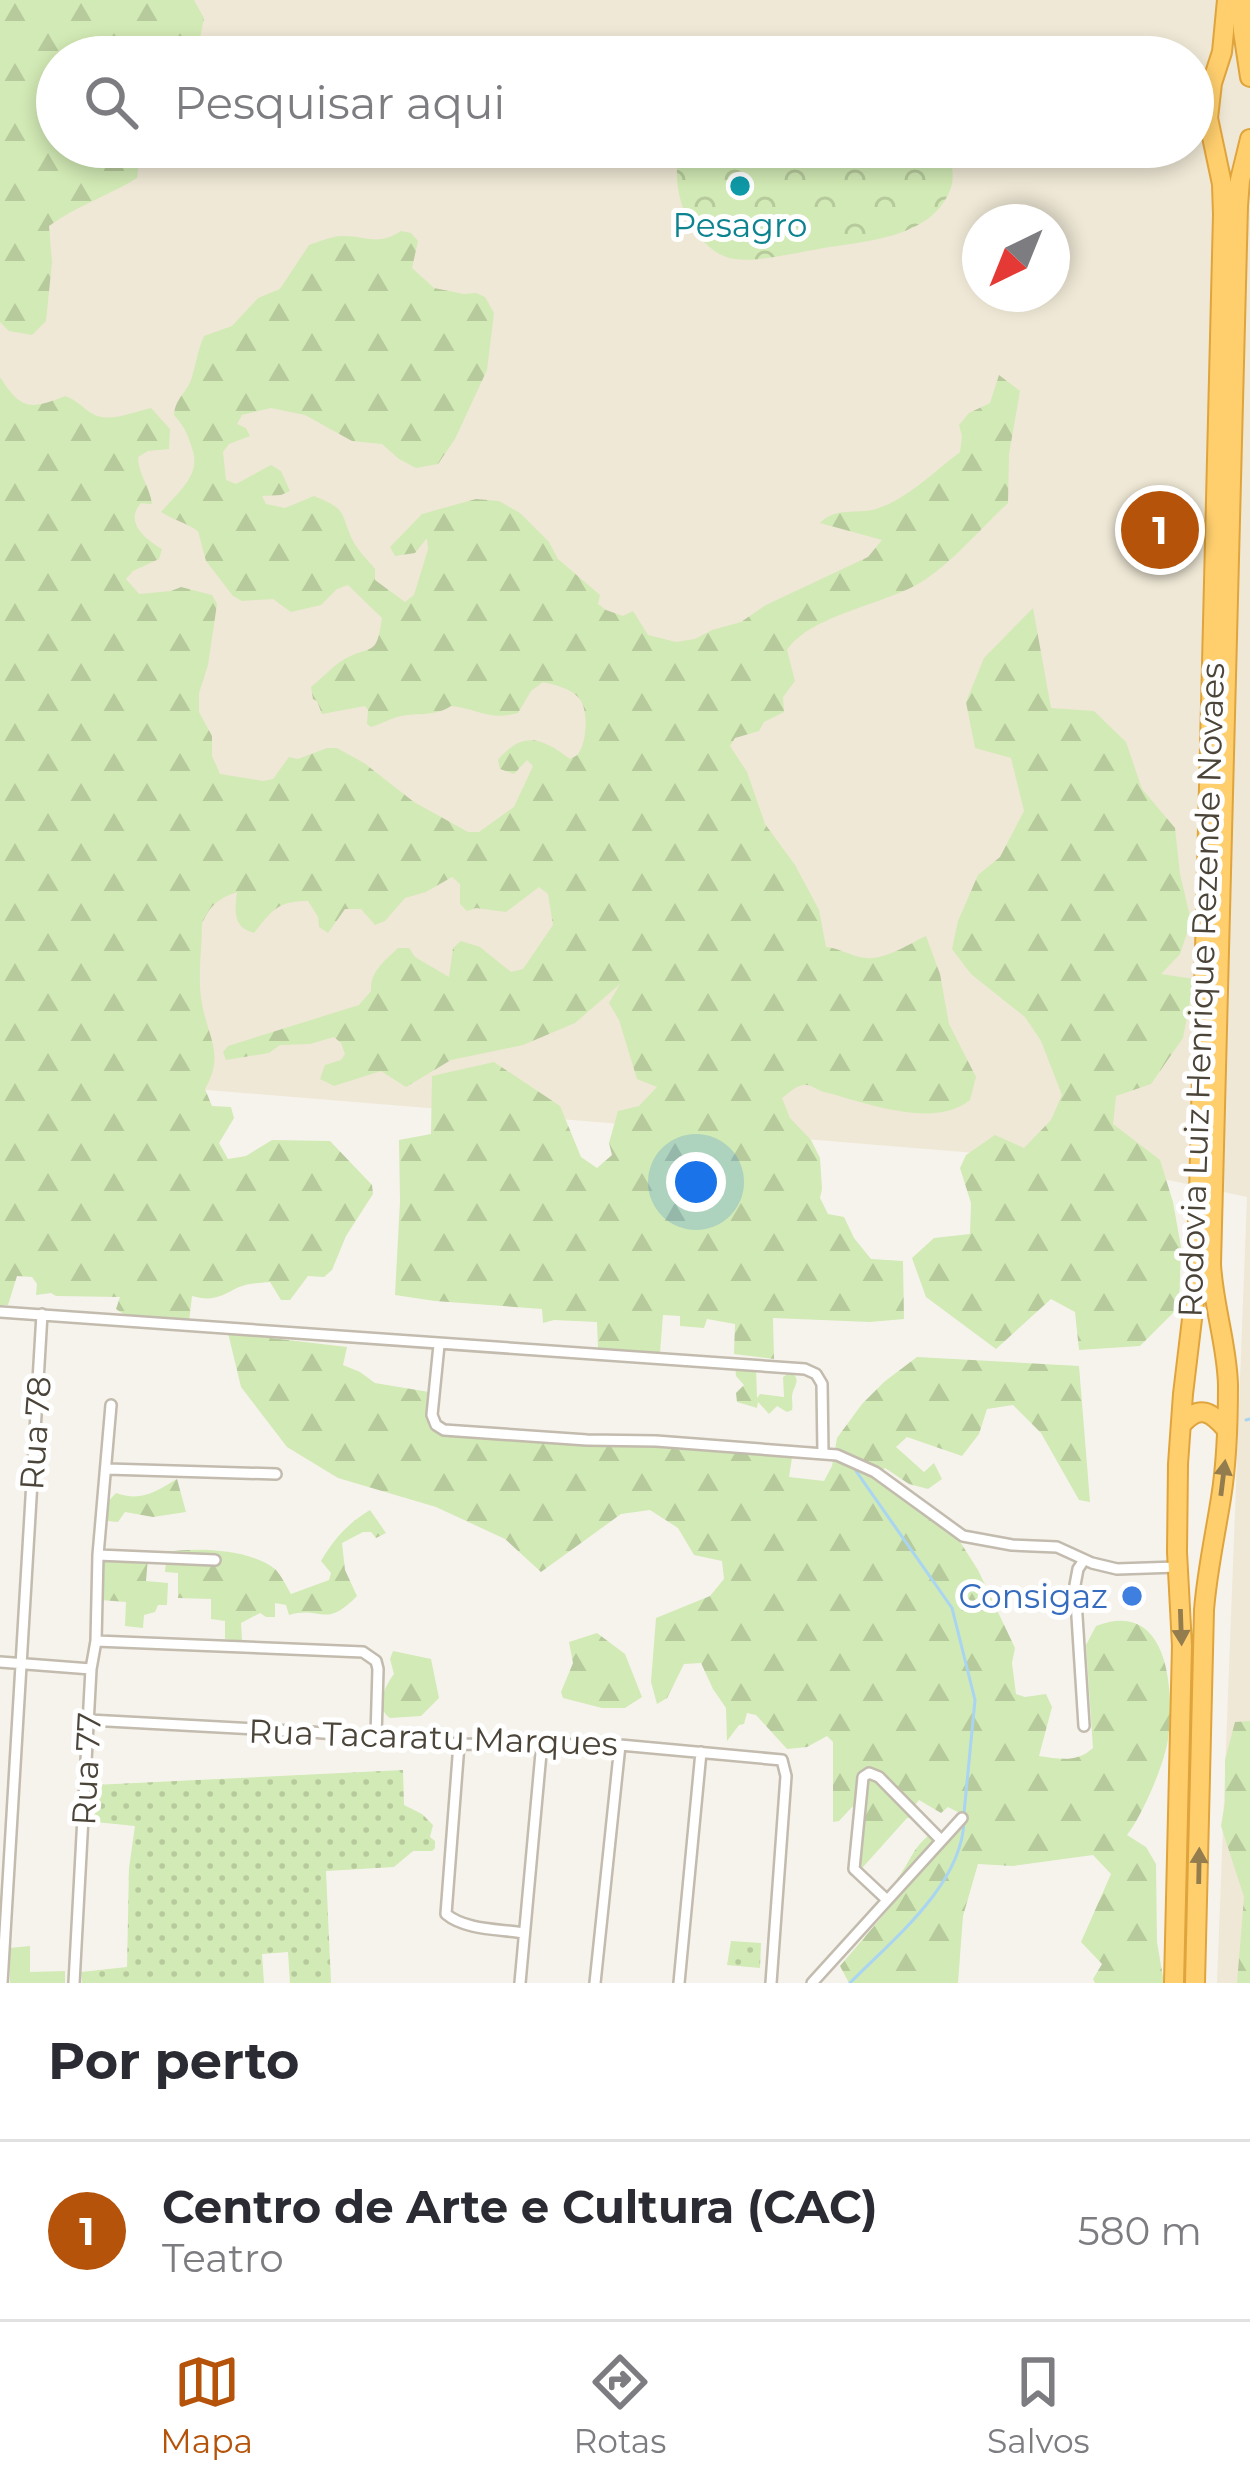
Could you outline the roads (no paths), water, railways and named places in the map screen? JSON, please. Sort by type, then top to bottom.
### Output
[{"type":"highway","name":"Rodovia Luiz Henrique Rezende Novaes","points":[[1214,77],[1222,52],[1227,0]]},
{"type":"highway","points":[[1242,0],[1250,79]]},
{"type":"highway","points":[[1214,82],[1227,73],[1250,79]]},
{"type":"highway","name":"Rodovia Luiz Henrique Rezende Novaes","points":[[1195,1983],[1206,1576],[1227,1430],[1226,1361],[1211,1264],[1238,224],[1240,180],[1249,142]]},
{"type":"highway","points":[[1214,146],[1226,152],[1238,151],[1249,142]]},
{"type":"highway","name":"Rodovia Luiz Henrique Rezende Novaes","points":[[1174,1983],[1182,1660],[1178,1567],[1181,1425],[1195,1294],[1199,1195],[1222,214],[1222,184],[1214,149]]},
{"type":"highway","points":[[1181,1425],[1192,1414],[1204,1412],[1227,1430]]},
{"type":"street","points":[[0,1312],[810,1371],[822,1384],[823,1454]]},
{"type":"street","name":"Rua 78","points":[[2,1983],[42,1314]]},
{"type":"street","points":[[439,1345],[432,1414],[444,1430],[823,1454],[858,1462],[963,1536],[1057,1547],[1117,1569],[1178,1567]]},
{"type":"street","name":"Rua 77","points":[[74,1983],[111,1405]]},
{"type":"street","points":[[107,1469],[276,1474]]},
{"type":"street","points":[[98,1555],[214,1560]]},
{"type":"street","points":[[1084,1559],[1075,1585],[1084,1726]]},
{"type":"street","points":[[96,1641],[363,1652],[376,1661],[378,1669],[376,1737]]},
{"type":"street","points":[[0,1662],[92,1669]]},
{"type":"street","name":"Rua Tacaratu Marques","points":[[89,1720],[459,1744],[620,1745],[777,1759],[785,1763],[786,1776],[771,1983]]},
{"type":"street","points":[[520,1983],[542,1742]]},
{"type":"street","points":[[459,1744],[446,1914],[464,1924],[524,1933]]},
{"type":"street","points":[[596,1983],[620,1745]]},
{"type":"street","points":[[679,1983],[701,1752]]},
{"type":"street","points":[[886,1899],[854,1868],[863,1777],[869,1773],[879,1777],[941,1840]]},
{"type":"street","points":[[812,1983],[962,1818]]},
{"type":"waterway","points":[[1246,1420],[1250,1419]]},
{"type":"waterway","points":[[856,1471],[952,1608],[975,1700],[964,1813]]},
{"type":"waterway","points":[[850,1983],[938,1890],[960,1846],[964,1822]]},
{"type":"place","name":"Pesagro","points":[[740,186]]},
{"type":"place","name":"Centro de Arte e Cultura (CAC)","points":[[1160,530]]},
{"type":"place","name":"Consigaz","points":[[1132,1596]]}]
